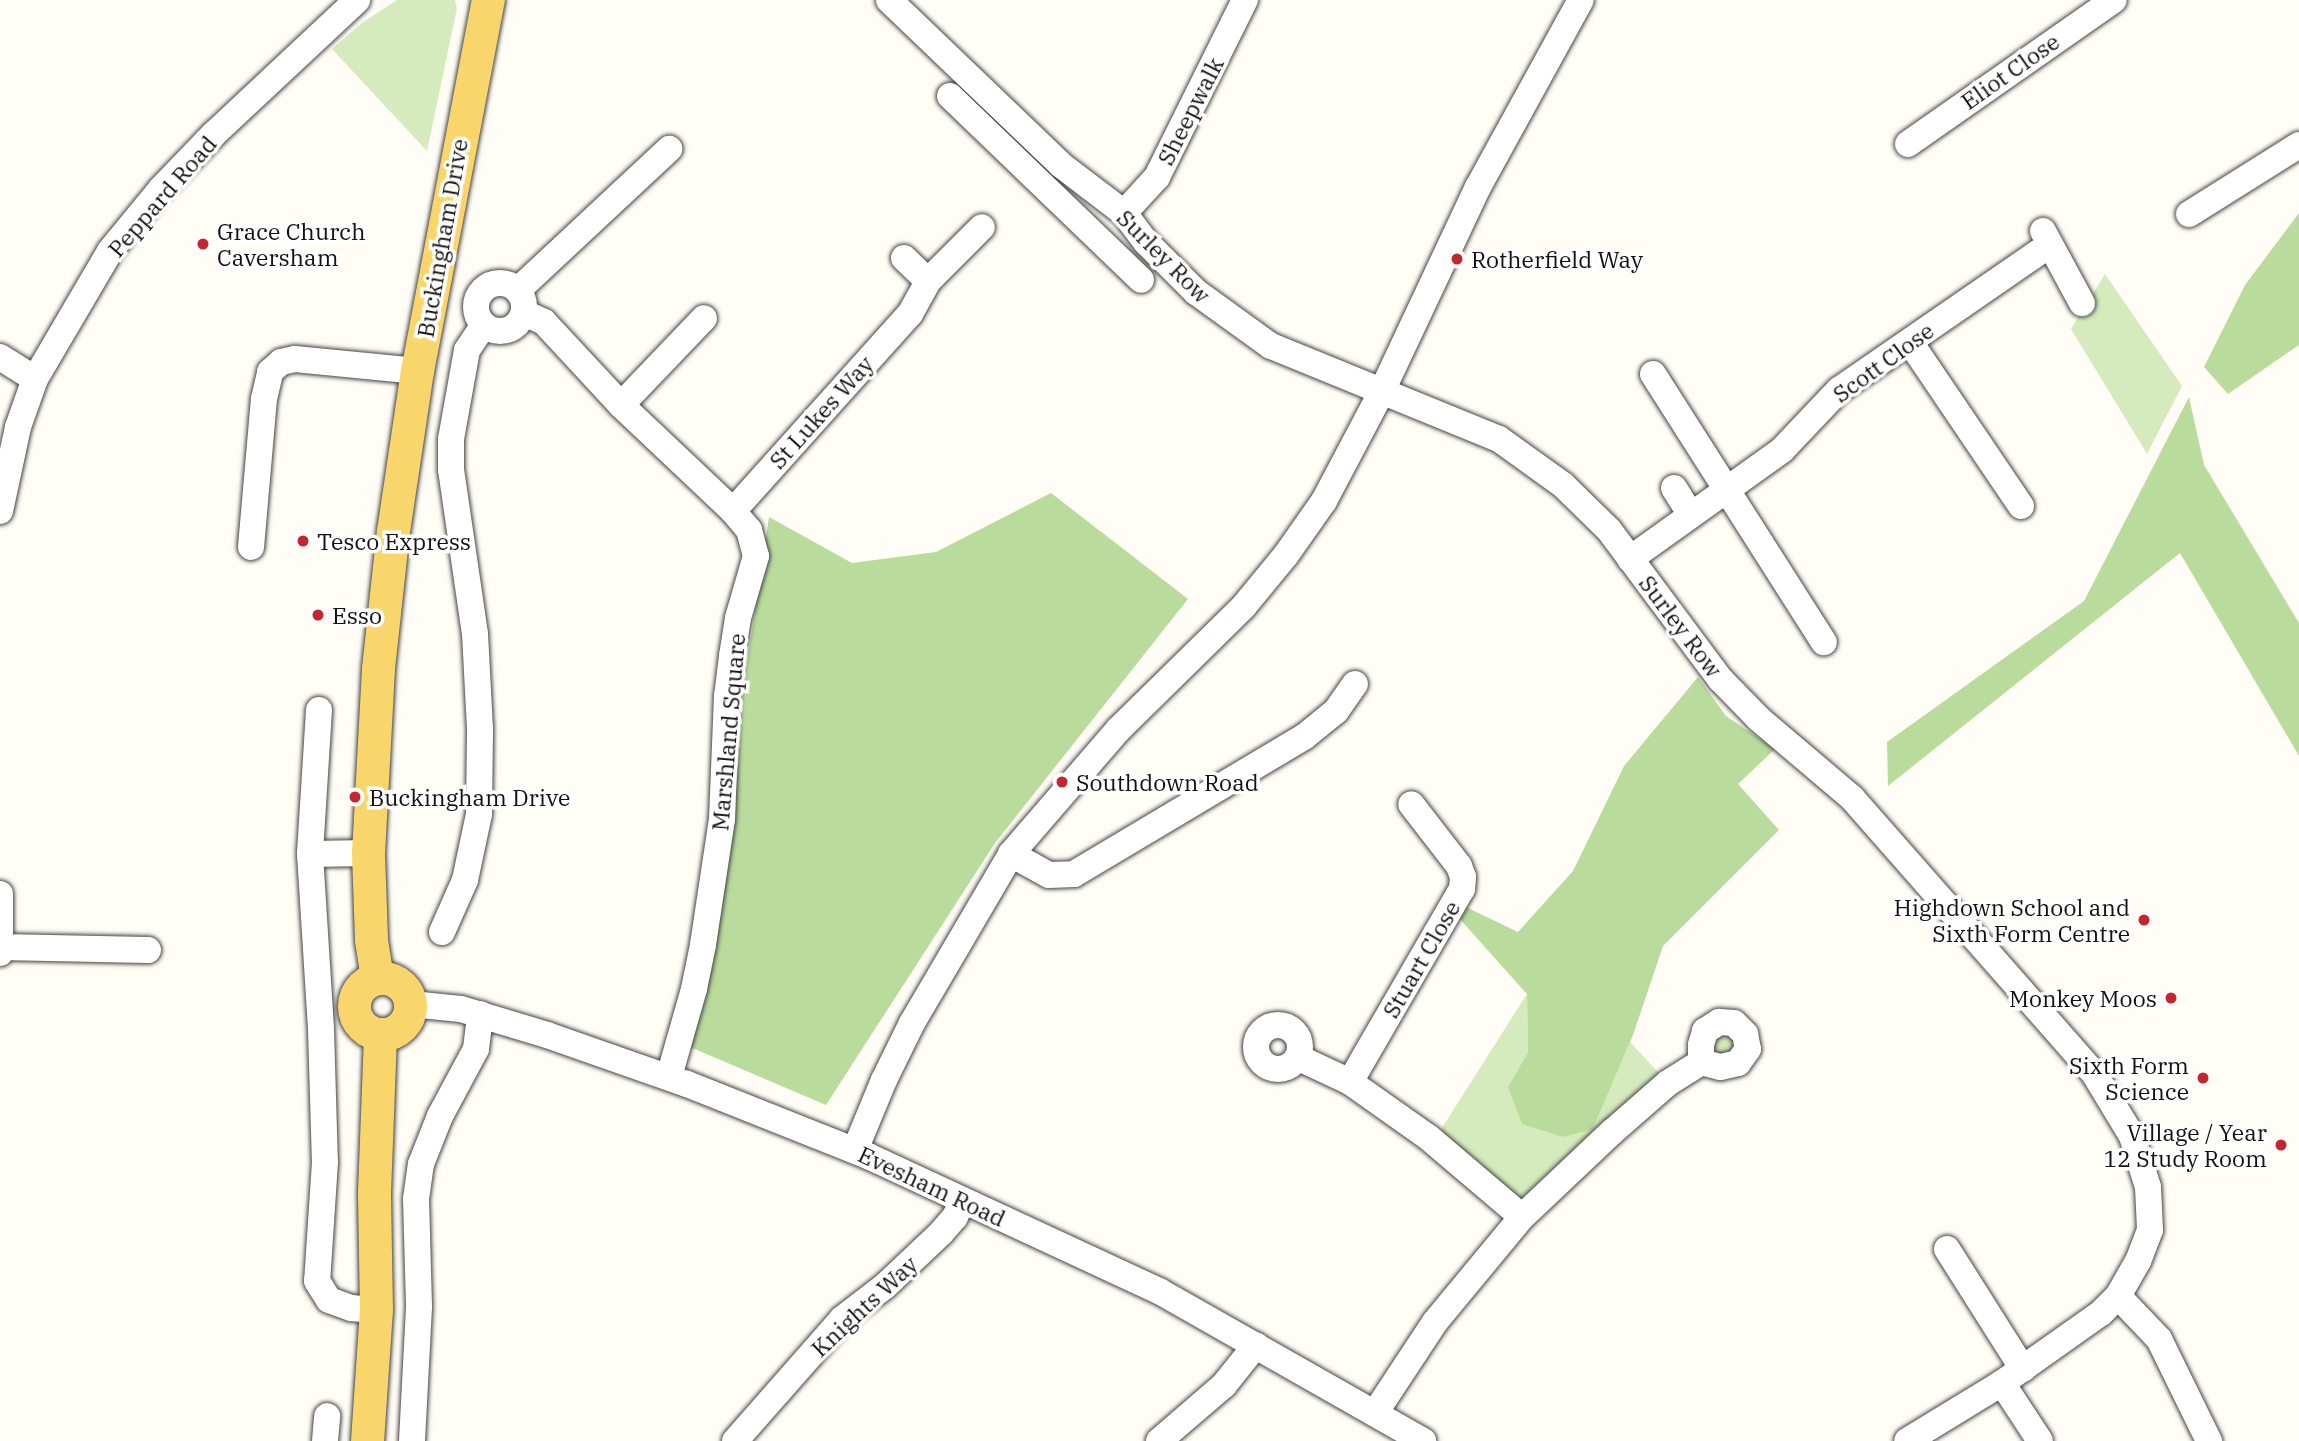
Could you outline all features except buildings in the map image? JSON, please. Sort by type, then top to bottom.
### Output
[{"type":"main road","name":"Buckingham Drive","points":[[377,978],[371,939],[368,853],[378,663],[393,531],[417,371],[488,0]]},
{"type":"main road","points":[[377,978],[398,982],[409,995],[411,1004],[410,1013],[399,1029],[380,1035],[362,1027],[354,1010],[357,991],[377,978]]},
{"type":"main road","points":[[367,1441],[376,1310],[374,1192],[380,1035]]},
{"type":"street","name":"Peppard Road","points":[[0,502],[18,427],[35,379],[110,251],[161,189],[357,0]]},
{"type":"street","name":"Surley Row","points":[[889,0],[1061,165],[1118,209],[1146,242],[1196,292],[1270,346],[1499,439],[1563,485],[1609,530],[1721,680],[1759,719],[1852,798],[2042,1011],[2113,1101],[2132,1136],[2148,1187],[2151,1208],[2150,1230],[2138,1261],[2118,1296],[2101,1313],[2013,1376],[1907,1441]]},
{"type":"street","name":"Sheepwalk","points":[[1090,232],[1157,177],[1245,0]]},
{"type":"street","points":[[855,1150],[884,1080],[912,1023],[1011,854],[1110,739],[1244,606],[1286,555],[1324,501],[1382,391],[1478,187],[1581,0]]},
{"type":"street","name":"Eliot Close","points":[[1908,144],[2113,0]]},
{"type":"street","points":[[950,96],[1141,280]]},
{"type":"street","points":[[2189,214],[2299,145]]},
{"type":"street","points":[[521,302],[504,283],[483,290],[476,304],[484,325],[497,331],[511,330],[521,302],[669,149]]},
{"type":"street","name":"St Lukes Way","points":[[733,510],[910,314],[928,281],[982,227]]},
{"type":"street","name":"Scott Close","points":[[1629,559],[1783,450],[1839,390],[1910,342],[2046,238],[2082,303]]},
{"type":"street","points":[[904,258],[928,281]]},
{"type":"street","name":"Marshland Square","points":[[521,302],[544,322],[621,405],[733,510],[749,530],[756,556],[738,618],[732,656],[727,695],[722,819],[703,945],[694,989],[668,1077]]},
{"type":"street","points":[[621,405],[704,318]]},
{"type":"street","name":"Buckingham Drive","points":[[442,932],[465,880],[478,814],[480,729],[475,634],[451,468],[451,439],[467,351],[484,325]]},
{"type":"street","points":[[1910,342],[2021,506]]},
{"type":"street","points":[[0,357],[35,379]]},
{"type":"street","points":[[251,547],[264,399],[270,372],[281,362],[295,359],[417,371]]},
{"type":"street","points":[[1653,374],[1824,642]]},
{"type":"street","points":[[1674,488],[1691,515]]},
{"type":"street","points":[[1011,854],[1049,875],[1074,874],[1304,737],[1336,711],[1355,684]]},
{"type":"street","points":[[319,710],[310,854],[321,1030],[324,1149],[317,1281],[329,1300],[351,1308],[376,1310]]},
{"type":"street","name":"Stuart Close","points":[[1350,1082],[1462,890],[1463,877],[1459,866],[1411,804]]},
{"type":"street","points":[[310,854],[368,853]]},
{"type":"street","points":[[0,894],[0,953]]},
{"type":"street","points":[[1,947],[148,950]]},
{"type":"street","name":"Evesham Road","points":[[411,1004],[461,1009],[480,1014],[668,1077],[855,1150],[1159,1291],[1423,1441]]},
{"type":"street","points":[[412,1441],[419,1306],[416,1199],[421,1164],[440,1116],[476,1049],[480,1014]]},
{"type":"street","points":[[1300,1058],[1350,1082],[1428,1137],[1522,1217]]},
{"type":"street","points":[[1375,1413],[1434,1322],[1522,1217],[1668,1083],[1701,1062]]},
{"type":"street","name":"Knights Way","points":[[735,1441],[842,1320],[885,1286],[941,1233],[955,1217],[962,1201]]},
{"type":"street","points":[[1947,1249],[2013,1376],[2040,1441]]},
{"type":"street","points":[[2118,1296],[2159,1339],[2184,1384],[2209,1441]]},
{"type":"street","points":[[1158,1441],[1224,1385],[1256,1345]]},
{"type":"green space","points":[[397,0],[455,0],[457,8],[427,151],[332,49],[363,22]]},
{"type":"green space","points":[[2299,213],[2299,345],[2228,394],[2204,367],[2245,285]]},
{"type":"green space","points":[[2105,274],[2182,386],[2147,454],[2071,329]]},
{"type":"green space","points":[[2189,397],[2204,465],[2299,623],[2299,756],[2180,553],[1888,786],[1887,742],[2084,601]]},
{"type":"green space","points":[[1051,493],[1188,599],[995,843],[826,1105],[690,1047],[769,517],[852,563],[936,552]]},
{"type":"green space","points":[[1698,677],[1726,716],[1775,749],[1738,784],[1779,830],[1663,946],[1633,1035],[1593,1129],[1563,1137],[1522,1124],[1508,1087],[1528,1052],[1527,994],[1458,917],[1466,907],[1518,932],[1573,871],[1624,766]]},
{"type":"green space","points":[[1527,994],[1528,1052],[1508,1087],[1593,1129],[1630,1042],[1668,1083],[1522,1217],[1433,1142]]},
{"type":"green space","points":[[1726,1032],[1735,1041],[1734,1053],[1714,1055],[1712,1039]]},
{"type":"place","name":"Grace Church Caversham","points":[[203,244]]},
{"type":"place","name":"Rotherfield Way","points":[[1457,259]]},
{"type":"place","name":"Tesco Express","points":[[303,541]]},
{"type":"place","name":"Esso","points":[[318,615]]},
{"type":"place","name":"Southdown Road","points":[[1062,782]]},
{"type":"place","name":"Buckingham Drive","points":[[355,797]]},
{"type":"place","name":"Highdown School and Sixth Form Centre","points":[[2144,920]]},
{"type":"place","name":"Monkey Moos","points":[[2171,998]]},
{"type":"place","name":"Sixth Form Science","points":[[2203,1078]]},
{"type":"place","name":"Village / Year 12 Study Room","points":[[2281,1145]]}]
